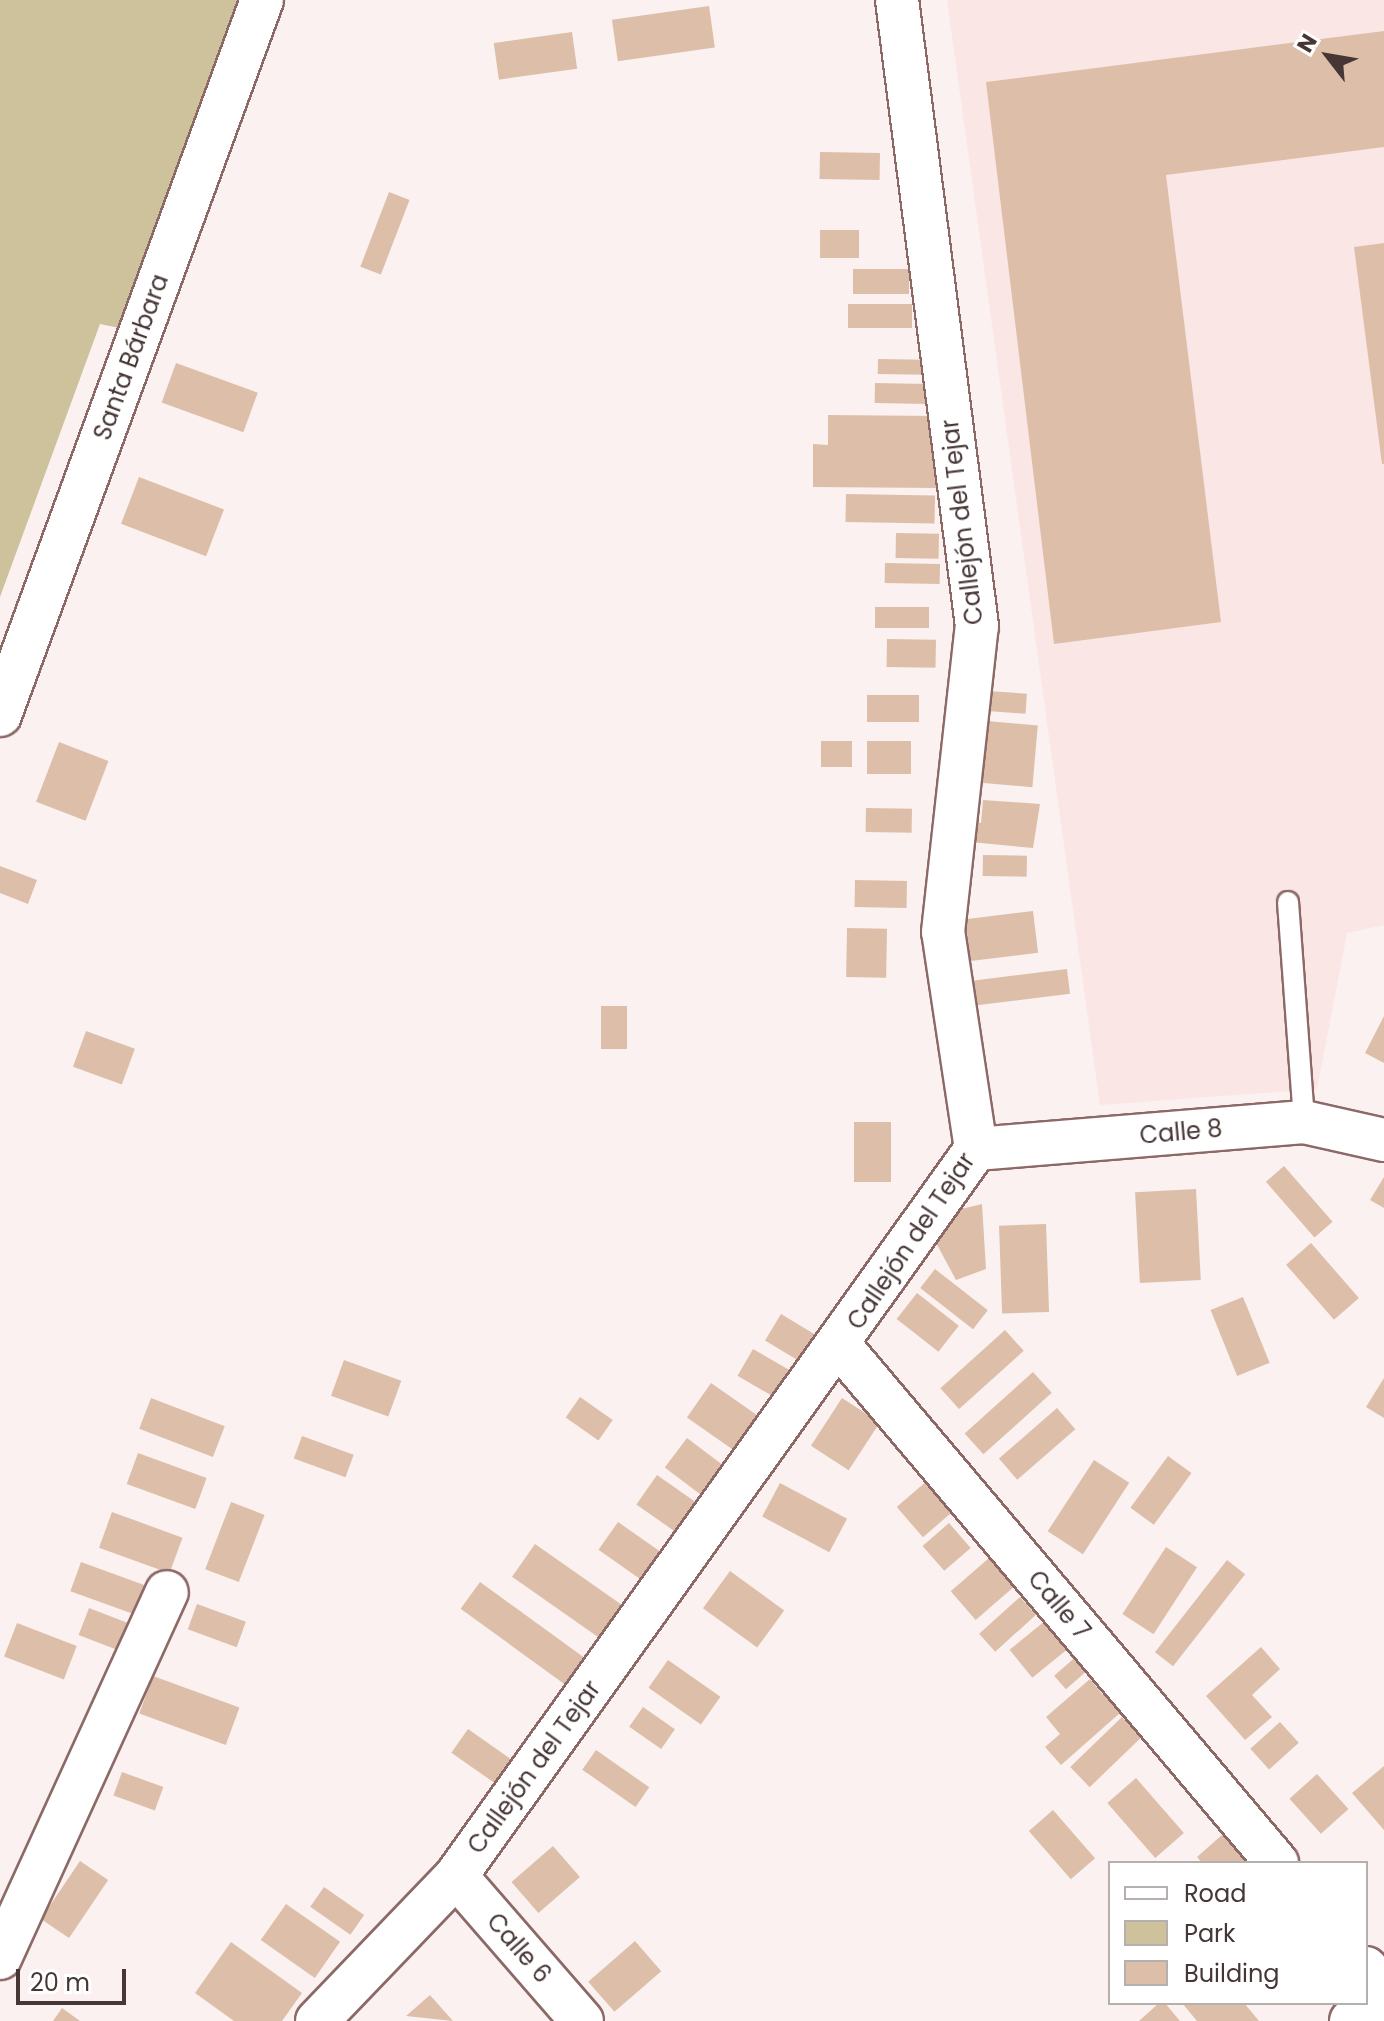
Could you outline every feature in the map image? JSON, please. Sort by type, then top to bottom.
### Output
[{"type":"street","name":"Santa Bárbara","points":[[0,715],[262,0]]},
{"type":"street","name":"Callejón del Tejar","points":[[317,2021],[456,1876],[840,1346],[976,1149],[943,932],[977,626],[897,0]]},
{"type":"street","name":"Calle 8","points":[[976,1149],[1304,1122],[1384,1140]]},
{"type":"street","name":"Calle 7","points":[[840,1346],[1275,1861]]},
{"type":"street","points":[[0,1958],[167,1592]]},
{"type":"street","name":"Calle 6","points":[[456,1876],[582,2021]]},
{"type":"street","points":[[1352,2021],[1384,1992],[1368,1971]]},
{"type":"lane","points":[[1288,902],[1304,1122]]},
{"type":"shaded area","points":[[947,0],[1384,0],[1384,925],[1347,933],[1317,1089],[1100,1105]]},
{"type":"green space","points":[[0,0],[270,0],[158,336],[100,324],[0,597]]},
{"type":"building","points":[[709,6],[715,48],[618,61],[612,20]]},
{"type":"building","points":[[1384,31],[1384,147],[1166,175],[1221,622],[1054,644],[986,82]]},
{"type":"building","points":[[572,32],[577,69],[499,80],[494,43]]},
{"type":"building","points":[[820,152],[880,153],[880,180],[820,179]]},
{"type":"building","points":[[389,192],[410,200],[381,275],[360,267]]},
{"type":"building","points":[[820,230],[859,230],[859,258],[820,258]]},
{"type":"building","points":[[1384,243],[1384,464],[1382,464],[1354,247]]},
{"type":"building","points":[[853,269],[909,269],[909,294],[853,294]]},
{"type":"building","points":[[848,304],[912,304],[912,328],[848,328]]},
{"type":"building","points":[[878,359],[926,360],[926,375],[878,374]]},
{"type":"building","points":[[176,363],[258,393],[243,432],[162,402]]},
{"type":"building","points":[[875,383],[929,384],[929,404],[875,403]]},
{"type":"building","points":[[828,415],[938,416],[937,488],[813,487],[813,444],[828,445]]},
{"type":"building","points":[[139,477],[224,510],[206,556],[121,524]]},
{"type":"building","points":[[846,494],[935,496],[934,524],[846,522]]},
{"type":"building","points":[[896,533],[939,534],[939,559],[896,558]]},
{"type":"building","points":[[885,563],[940,564],[940,584],[885,583]]},
{"type":"building","points":[[875,607],[929,607],[929,628],[875,628]]},
{"type":"building","points":[[887,639],[936,640],[936,668],[887,667]]},
{"type":"building","points":[[988,691],[1027,694],[1026,714],[987,711]]},
{"type":"building","points":[[867,695],[919,695],[919,722],[867,722]]},
{"type":"building","points":[[986,721],[1038,726],[1032,787],[981,783]]},
{"type":"building","points":[[821,741],[852,741],[852,767],[821,767]]},
{"type":"building","points":[[867,741],[911,741],[911,774],[867,774]]},
{"type":"building","points":[[59,742],[108,761],[86,821],[36,802]]},
{"type":"building","points":[[983,800],[1040,804],[1033,848],[970,842],[972,822],[981,823]]},
{"type":"building","points":[[866,808],[912,809],[912,833],[866,832]]},
{"type":"building","points":[[983,855],[1027,856],[1027,877],[983,876]]},
{"type":"building","points":[[0,866],[37,880],[28,904],[0,893]]},
{"type":"building","points":[[855,880],[907,881],[907,908],[855,907]]},
{"type":"building","points":[[1033,911],[1038,953],[971,961],[966,919]]},
{"type":"building","points":[[847,928],[887,929],[886,978],[846,977]]},
{"type":"building","points":[[1067,969],[1070,994],[973,1006],[970,981]]},
{"type":"building","points":[[601,1006],[627,1006],[627,1049],[601,1049]]},
{"type":"building","points":[[1384,1016],[1384,1063],[1365,1053]]},
{"type":"building","points":[[86,1031],[135,1049],[122,1084],[73,1067]]},
{"type":"building","points":[[854,1122],[891,1122],[891,1182],[854,1182]]},
{"type":"building","points":[[1284,1166],[1333,1222],[1314,1238],[1266,1182]]},
{"type":"building","points":[[1384,1177],[1384,1208],[1370,1200]]},
{"type":"building","points":[[1196,1189],[1201,1280],[1140,1283],[1135,1192]]},
{"type":"building","points":[[982,1204],[986,1269],[956,1280],[934,1239],[953,1211]]},
{"type":"building","points":[[1046,1224],[1049,1312],[1002,1314],[999,1226]]},
{"type":"building","points":[[1311,1243],[1359,1298],[1334,1320],[1286,1265]]},
{"type":"building","points":[[935,1269],[988,1310],[973,1329],[920,1288]]},
{"type":"building","points":[[917,1293],[959,1326],[938,1352],[897,1319]]},
{"type":"building","points":[[1243,1297],[1270,1363],[1237,1376],[1211,1310]]},
{"type":"building","points":[[781,1314],[819,1337],[803,1363],[765,1341]]},
{"type":"building","points":[[1005,1330],[1024,1351],[959,1409],[940,1388]]},
{"type":"building","points":[[753,1349],[795,1373],[779,1400],[738,1376]]},
{"type":"building","points":[[344,1360],[401,1381],[388,1417],[331,1396]]},
{"type":"building","points":[[1033,1372],[1052,1393],[983,1454],[965,1434]]},
{"type":"building","points":[[1384,1378],[1384,1418],[1366,1407]]},
{"type":"building","points":[[711,1383],[759,1417],[735,1451],[687,1417]]},
{"type":"building","points":[[580,1397],[613,1420],[598,1440],[566,1417]]},
{"type":"building","points":[[151,1398],[225,1426],[213,1457],[139,1429]]},
{"type":"building","points":[[842,1398],[880,1423],[849,1470],[811,1446]]},
{"type":"building","points":[[1057,1408],[1075,1429],[1017,1480],[999,1459]]},
{"type":"building","points":[[302,1436],[354,1455],[345,1477],[294,1459]]},
{"type":"building","points":[[687,1438],[722,1464],[700,1494],[665,1468]]},
{"type":"building","points":[[138,1453],[207,1478],[195,1509],[127,1484]]},
{"type":"building","points":[[1168,1456],[1191,1473],[1154,1525],[1130,1508]]},
{"type":"building","points":[[1094,1460],[1129,1483],[1083,1554],[1048,1531]]},
{"type":"building","points":[[936,1473],[962,1503],[923,1537],[897,1507]]},
{"type":"building","points":[[657,1475],[701,1506],[681,1535],[636,1504]]},
{"type":"building","points":[[780,1483],[847,1519],[829,1552],[762,1517]]},
{"type":"building","points":[[231,1502],[265,1515],[239,1582],[205,1569]]},
{"type":"building","points":[[112,1512],[182,1538],[169,1573],[99,1548]]},
{"type":"building","points":[[618,1522],[663,1554],[644,1581],[598,1550]]},
{"type":"building","points":[[949,1523],[971,1548],[944,1571],[923,1546]]},
{"type":"building","points":[[535,1544],[626,1608],[603,1640],[512,1577]]},
{"type":"building","points":[[1166,1547],[1197,1567],[1153,1634],[1122,1614]]},
{"type":"building","points":[[996,1552],[1021,1581],[976,1620],[951,1591]]},
{"type":"building","points":[[1227,1560],[1245,1574],[1173,1666],[1155,1652]]},
{"type":"building","points":[[81,1562],[150,1587],[139,1616],[70,1591]]},
{"type":"building","points":[[730,1571],[784,1610],[757,1648],[703,1608]]},
{"type":"building","points":[[480,1582],[592,1663],[572,1690],[461,1609]]},
{"type":"building","points":[[1020,1597],[1036,1615],[995,1652],[979,1634]]},
{"type":"building","points":[[197,1604],[246,1622],[237,1647],[188,1629]]},
{"type":"building","points":[[89,1608],[136,1626],[125,1653],[79,1635]]},
{"type":"building","points":[[1050,1617],[1073,1645],[1032,1678],[1010,1650]]},
{"type":"building","points":[[17,1623],[77,1646],[64,1680],[4,1657]]},
{"type":"building","points":[[1261,1647],[1280,1669],[1252,1695],[1272,1717],[1245,1740],[1206,1696]]},
{"type":"building","points":[[1079,1654],[1091,1668],[1066,1689],[1054,1676]]},
{"type":"building","points":[[668,1660],[720,1697],[701,1725],[648,1688]]},
{"type":"building","points":[[153,1676],[239,1707],[226,1745],[139,1714]]},
{"type":"building","points":[[1090,1679],[1103,1695],[1113,1687],[1129,1705],[1061,1765],[1045,1747],[1060,1734],[1046,1717]]},
{"type":"building","points":[[643,1707],[675,1729],[661,1749],[629,1727]]},
{"type":"building","points":[[1122,1717],[1141,1737],[1090,1787],[1070,1767]]},
{"type":"building","points":[[1280,1722],[1299,1743],[1269,1770],[1250,1749]]},
{"type":"building","points":[[468,1729],[512,1760],[496,1784],[451,1753]]},
{"type":"building","points":[[596,1750],[649,1787],[635,1807],[582,1770]]},
{"type":"building","points":[[1384,1766],[1384,1830],[1352,1793]]},
{"type":"building","points":[[122,1772],[163,1787],[155,1811],[113,1795]]},
{"type":"building","points":[[1317,1774],[1348,1809],[1321,1834],[1290,1799]]},
{"type":"building","points":[[1136,1778],[1184,1833],[1155,1858],[1107,1803]]},
{"type":"building","points":[[1053,1810],[1095,1858],[1071,1879],[1029,1831]]},
{"type":"building","points":[[1231,1827],[1253,1853],[1244,1861],[1200,1861],[1197,1857]]},
{"type":"building","points":[[553,1846],[580,1877],[538,1913],[511,1882]]},
{"type":"building","points":[[80,1861],[108,1880],[69,1938],[41,1919]]},
{"type":"building","points":[[324,1887],[364,1915],[350,1935],[310,1907]]},
{"type":"building","points":[[286,1904],[340,1942],[315,1978],[261,1940]]},
{"type":"building","points":[[635,1941],[661,1971],[614,2012],[588,1982]]},
{"type":"building","points":[[231,1942],[302,1993],[282,2021],[234,2021],[195,1993]]},
{"type":"building","points":[[430,1995],[453,2021],[406,2016]]},
{"type":"building","points":[[1157,2005],[1167,2005],[1180,2021],[1139,2021]]},
{"type":"building","points":[[1184,2005],[1246,2005],[1259,2021],[1197,2021]]},
{"type":"building","points":[[62,2008],[80,2021],[53,2021]]}]
